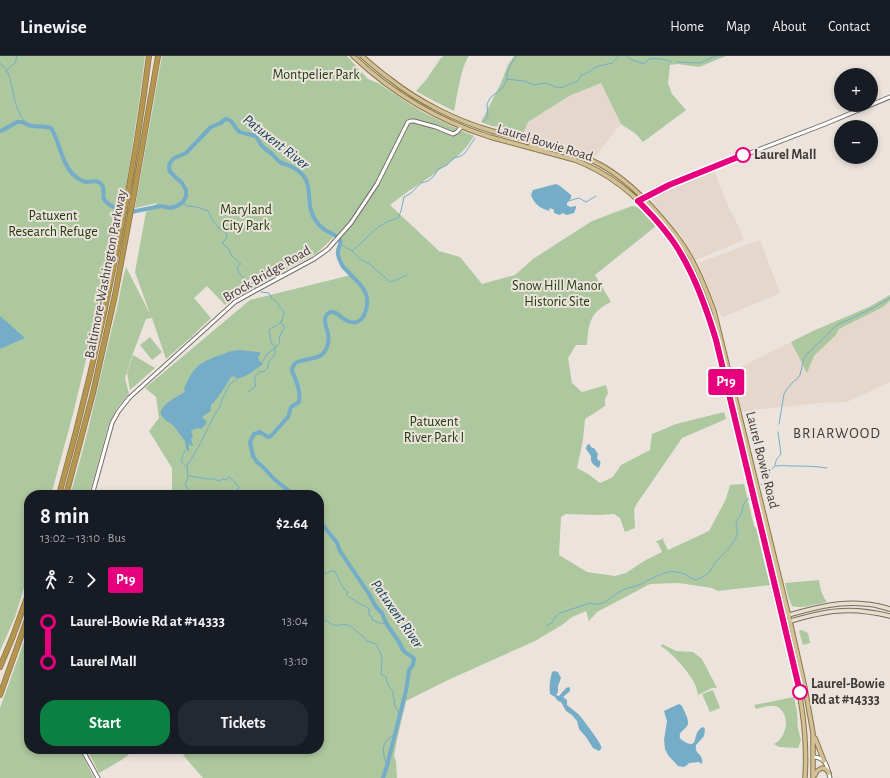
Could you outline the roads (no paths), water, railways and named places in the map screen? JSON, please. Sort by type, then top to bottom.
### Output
[{"type":"highway","name":"Baltimore-Washington Parkway","points":[[67,490],[115,295],[128,193],[143,106],[149,56]]},
{"type":"highway","name":"Baltimore-Washington Parkway","points":[[60,490],[79,421],[124,230],[134,194],[158,56]]},
{"type":"highway","points":[[0,667],[24,606]]},
{"type":"highway","points":[[0,695],[24,628]]},
{"type":"main road","name":"Laurel Bowie Road","points":[[353,56],[402,96],[443,119],[496,139],[575,160],[599,171],[619,184],[638,201],[656,220],[677,247],[692,274],[705,303],[716,340],[798,684],[804,719],[806,759],[805,778]]},
{"type":"main road","name":"Laurel Bowie Road","points":[[362,56],[395,83],[441,111],[486,129],[574,153],[598,164],[620,177],[644,199],[673,230],[690,256],[700,275],[714,311],[789,615],[807,694],[813,733],[814,778]]},
{"type":"main road","points":[[528,140],[531,145],[546,149],[548,152]]},
{"type":"main road","points":[[782,617],[830,605],[842,604],[865,604],[890,609]]},
{"type":"main road","points":[[784,623],[842,610],[865,611],[890,616]]},
{"type":"main road","points":[[813,733],[824,761]]},
{"type":"main road","points":[[814,778],[819,768],[824,768],[828,773]]},
{"type":"street","points":[[638,201],[669,185],[693,175],[890,97]]},
{"type":"street","name":"Brock Bridge Road","points":[[93,490],[112,423],[118,412],[129,398],[235,302],[325,252],[353,219],[377,184],[404,128],[410,121],[436,127],[453,134],[457,132],[461,126]]},
{"type":"street","points":[[85,754],[98,778]]},
{"type":"street","points":[[814,757],[820,758],[824,761],[830,778]]},
{"type":"water","points":[[556,184],[571,195],[567,205],[570,207],[576,206],[574,213],[567,215],[562,213],[560,215],[554,213],[554,210],[552,209],[549,209],[550,211],[544,209],[534,201],[531,195],[533,190]]},
{"type":"water","points":[[0,316],[25,338],[0,349]]},
{"type":"water","points":[[238,350],[260,352],[258,357],[263,364],[243,377],[231,377],[211,405],[211,411],[202,417],[207,422],[205,425],[201,429],[198,428],[192,430],[191,432],[193,435],[191,439],[193,445],[192,446],[189,444],[188,451],[185,441],[173,425],[165,420],[160,413],[164,406],[185,392],[184,388],[195,369],[200,364],[217,356]]},
{"type":"water","points":[[589,444],[598,454],[597,458],[600,461],[600,466],[598,468],[591,461],[591,456],[586,449],[587,445]]},
{"type":"water","points":[[552,672],[558,672],[561,678],[556,695],[559,696],[566,688],[570,688],[570,691],[563,697],[567,700],[567,705],[579,715],[600,744],[601,749],[599,751],[593,748],[579,729],[577,721],[566,711],[561,702],[550,694],[551,677]]},
{"type":"water","points":[[679,704],[682,706],[688,722],[687,726],[680,734],[681,739],[692,744],[699,729],[703,727],[705,729],[704,736],[696,745],[696,751],[702,758],[702,764],[699,762],[689,763],[684,767],[678,766],[668,755],[665,749],[664,740],[667,721],[664,711]]},
{"type":"waterway","points":[[6,71],[15,63],[17,56]]},
{"type":"waterway","points":[[507,79],[508,70],[516,56]]},
{"type":"waterway","points":[[483,122],[488,117],[487,104],[490,98],[503,87],[507,79],[524,81],[534,85],[544,83],[558,88],[563,87],[578,81],[581,75],[598,66],[612,63],[619,56]]},
{"type":"waterway","points":[[627,56],[630,59],[644,64],[649,59],[664,59],[672,62]]},
{"type":"waterway","points":[[677,62],[700,63],[716,56]]},
{"type":"waterway","points":[[0,63],[8,73],[18,110],[25,122]]},
{"type":"waterway","name":"Patuxent River","points":[[0,131],[17,122],[23,122],[32,126],[51,128],[67,167],[71,172],[84,182],[99,182],[103,188],[104,199],[106,202],[120,210],[128,212],[161,206],[170,208],[183,202],[186,196],[186,190],[182,183],[170,172],[170,163],[174,158],[186,153],[211,127],[221,123],[225,119],[232,122],[236,129],[240,132],[255,136],[262,146],[279,161],[292,167],[303,175],[307,183],[313,216],[322,228],[335,235],[340,240],[341,243],[338,250],[338,257],[344,268],[364,290],[367,304],[364,315],[359,321],[356,322],[349,322],[334,312],[328,313],[325,318],[328,333],[328,345],[325,351],[322,355],[301,361],[293,366],[292,371],[299,390],[299,402],[291,407],[288,417],[271,436],[268,437],[260,432],[254,434],[250,442],[253,456],[257,462],[288,490]]},
{"type":"waterway","points":[[340,244],[352,251],[379,227],[398,218],[404,197],[411,193],[421,183],[428,181],[434,176],[438,169],[447,165],[454,158],[465,153],[475,138]]},
{"type":"waterway","points":[[568,201],[579,198],[586,202],[596,196]]},
{"type":"waterway","points":[[182,203],[187,206],[197,207],[208,211],[212,220],[226,233],[227,236],[223,244],[229,249],[231,255],[241,264],[237,267],[239,273],[256,288]]},
{"type":"waterway","points":[[352,251],[390,282],[407,275]]},
{"type":"waterway","points":[[248,392],[256,386],[255,376],[268,368],[268,363],[275,354],[275,348],[280,342],[279,337],[284,330],[281,322],[284,312],[276,301],[272,299],[269,293],[261,292]]},
{"type":"waterway","points":[[779,424],[784,394],[800,375],[804,358],[808,353],[837,325],[890,298]]},
{"type":"waterway","points":[[262,362],[268,353],[275,348],[271,342],[269,330],[281,322]]},
{"type":"waterway","points":[[188,490],[185,486],[188,478],[187,466],[220,406],[230,384],[238,378]]},
{"type":"waterway","points":[[761,485],[768,477],[781,454],[778,432]]},
{"type":"waterway","points":[[186,450],[182,456],[182,463],[186,466]]},
{"type":"waterway","points":[[776,466],[809,466],[827,468]]},
{"type":"waterway","points":[[189,476],[215,479],[218,481],[223,479],[226,480],[229,477],[239,487],[236,490]]},
{"type":"waterway","points":[[547,625],[552,623],[555,617],[560,613],[590,603],[600,604],[623,590],[639,585],[666,573],[676,572],[687,575],[695,580],[703,577],[710,571],[714,564],[734,542],[737,533],[737,521],[746,500],[749,498]]},
{"type":"waterway","name":"Patuxent River","points":[[324,526],[337,543],[340,551],[376,607],[382,613],[386,623],[403,650],[414,659],[413,665],[409,670],[406,691],[383,778]]},
{"type":"waterway","points":[[324,574],[335,571],[342,586],[348,592],[346,594],[347,596],[369,609],[369,615],[372,617],[372,620],[382,624],[386,623]]},
{"type":"waterway","points":[[324,620],[334,625],[350,626],[367,641],[376,644],[382,657],[381,674],[386,677],[388,684],[393,691],[395,701],[394,704],[400,715]]},
{"type":"waterway","points":[[387,766],[383,752],[385,744],[390,737],[395,734]]},
{"type":"place","name":"Laurel Mall","points":[[743,155]]},
{"type":"place","name":"Laurel-Bowie Rd at #14333","points":[[800,692]]},
{"type":"district","name":"BRIARWOOD","points":[[837,433]]},
{"type":"park label","name":"Montpelier Park","points":[[316,75]]},
{"type":"park label","name":"Maryland City Park","points":[[246,218]]},
{"type":"park label","name":"Patuxent Research Refuge","points":[[53,224]]},
{"type":"park label","name":"Snow Hill Manor Historic Site","points":[[557,294]]},
{"type":"park label","name":"Patuxent River Park I","points":[[434,430]]}]
